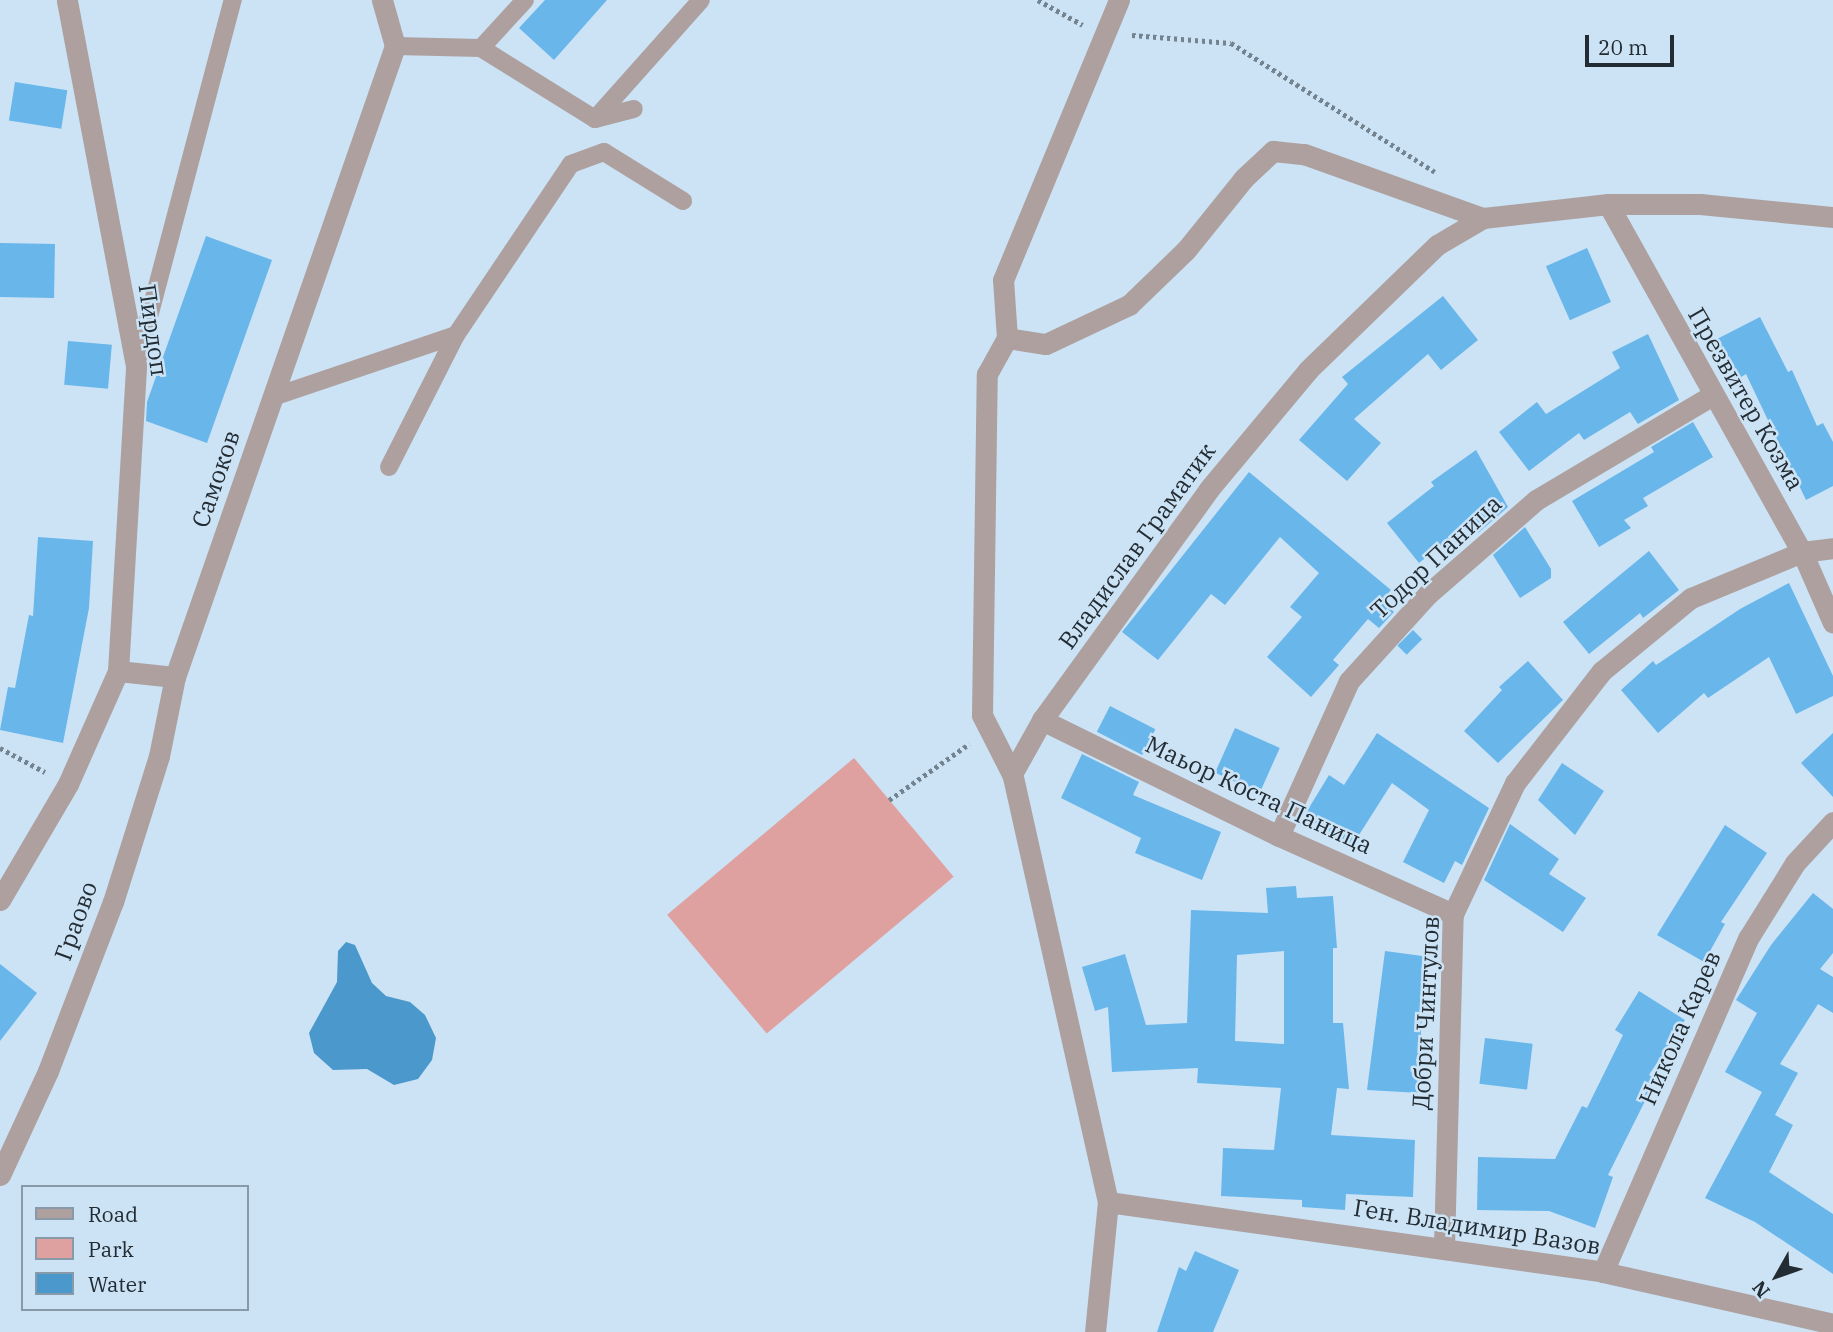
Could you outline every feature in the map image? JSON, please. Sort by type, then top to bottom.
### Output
[{"type":"street","name":"Пирдоп","points":[[67,0],[136,366],[118,671]]},
{"type":"street","points":[[1095,1332],[1108,1202],[1013,774],[982,715],[987,374],[1007,338],[1003,280],[1102,34],[1119,0]]},
{"type":"street","points":[[383,1],[395,46]]},
{"type":"street","name":"Самоков","points":[[176,677],[395,46]]},
{"type":"street","points":[[1007,338],[1046,344],[1129,305],[1186,250],[1244,178],[1273,151],[1304,154],[1483,218]]},
{"type":"street","name":"Владислав Граматик","points":[[1013,774],[1042,720],[1209,488],[1308,370],[1437,245],[1483,218],[1608,204],[1700,204],[1833,217]]},
{"type":"street","name":"Презвитер Козма","points":[[1608,204],[1802,552],[1833,623]]},
{"type":"street","name":"Тодор Паница","points":[[1279,836],[1349,681],[1428,594],[1536,500],[1713,395]]},
{"type":"street","name":"Добри Чинтулов","points":[[1444,1247],[1454,914],[1515,783],[1602,671],[1691,598],[1802,552],[1833,548]]},
{"type":"street","points":[[0,900],[68,784],[118,671],[176,677]]},
{"type":"street","name":"Граово","points":[[0,1175],[48,1071],[113,902],[159,756],[176,677]]},
{"type":"street","name":"Маьор Коста Паница","points":[[1042,720],[1279,836],[1454,914]]},
{"type":"street","name":"Никола Карев","points":[[1603,1272],[1749,937],[1795,863],[1833,822]]},
{"type":"street","name":"Ген. Владимир Вазов","points":[[1108,1202],[1444,1247],[1603,1272],[1833,1325]]},
{"type":"lane","points":[[136,366],[233,0]]},
{"type":"lane","points":[[481,48],[525,0]]},
{"type":"lane","points":[[595,119],[701,0]]},
{"type":"lane","points":[[395,46],[481,48],[595,119],[634,109]]},
{"type":"lane","points":[[389,467],[456,335],[571,164],[604,152],[683,201]]},
{"type":"lane","points":[[273,397],[456,335]]},
{"type":"path","points":[[1038,0],[1102,34],[1231,43],[1443,180]]},
{"type":"path","points":[[889,800],[990,729]]},
{"type":"path","points":[[0,748],[68,784]]},
{"type":"green space","points":[[854,758],[954,877],[767,1034],[667,915]]},
{"type":"water","points":[[346,942],[355,945],[372,983],[386,996],[410,1002],[425,1015],[436,1038],[432,1060],[418,1079],[394,1085],[367,1069],[333,1070],[314,1053],[309,1033],[337,982],[338,951]]},
{"type":"building","points":[[545,0],[607,0],[554,60],[519,28]]},
{"type":"building","points":[[15,82],[67,90],[61,129],[9,121]]},
{"type":"building","points":[[206,236],[272,260],[207,443],[146,421],[147,402]]},
{"type":"building","points":[[0,243],[55,244],[54,298],[0,297]]},
{"type":"building","points":[[1587,248],[1611,302],[1570,320],[1546,266]]},
{"type":"building","points":[[1443,296],[1478,340],[1441,370],[1428,354],[1354,419],[1381,443],[1347,481],[1299,440],[1348,384],[1342,377]]},
{"type":"building","points":[[1760,317],[1788,372],[1792,370],[1817,426],[1823,423],[1833,442],[1833,486],[1806,500],[1746,374],[1738,379],[1717,339]]},
{"type":"building","points":[[1648,334],[1679,400],[1638,424],[1630,412],[1584,440],[1579,433],[1529,471],[1499,432],[1537,402],[1546,414],[1620,368],[1612,352]]},
{"type":"building","points":[[68,341],[112,345],[108,389],[64,385]]},
{"type":"building","points":[[1693,422],[1713,457],[1643,498],[1648,506],[1624,520],[1631,528],[1599,547],[1572,501],[1654,452],[1651,447]]},
{"type":"building","points":[[1476,450],[1508,507],[1478,533],[1474,526],[1469,530],[1466,526],[1419,563],[1387,523],[1434,486],[1431,482]]},
{"type":"building","points":[[1249,472],[1391,590],[1382,600],[1394,612],[1379,628],[1368,619],[1333,660],[1339,665],[1311,697],[1267,657],[1302,617],[1290,607],[1319,573],[1280,537],[1225,605],[1211,594],[1158,660],[1122,632]]},
{"type":"building","points":[[1525,527],[1551,569],[1551,578],[1520,598],[1493,555]]},
{"type":"building","points":[[38,537],[93,541],[89,608],[63,743],[0,730],[8,687],[15,688],[29,615],[33,616]]},
{"type":"building","points":[[1649,551],[1679,590],[1643,618],[1640,613],[1589,654],[1563,622]]},
{"type":"building","points":[[1789,583],[1833,676],[1833,696],[1796,714],[1769,657],[1708,698],[1704,693],[1658,733],[1621,690],[1653,661],[1656,665],[1740,609]]},
{"type":"building","points":[[1413,630],[1422,639],[1407,655],[1397,646]]},
{"type":"building","points":[[1528,661],[1563,700],[1498,763],[1464,731],[1502,690],[1499,687]]},
{"type":"building","points":[[1110,706],[1155,729],[1142,755],[1097,732]]},
{"type":"building","points":[[1235,728],[1280,748],[1260,793],[1215,773]]},
{"type":"building","points":[[1377,733],[1489,808],[1462,865],[1455,861],[1444,883],[1403,862],[1429,810],[1392,783],[1352,846],[1304,816],[1329,775],[1344,785]]},
{"type":"building","points":[[1833,733],[1833,797],[1801,763]]},
{"type":"building","points":[[1082,754],[1139,782],[1133,795],[1221,832],[1202,880],[1135,853],[1141,838],[1061,798]]},
{"type":"building","points":[[1562,763],[1604,791],[1575,835],[1538,800]]},
{"type":"building","points":[[1510,824],[1559,859],[1549,874],[1586,898],[1563,932],[1484,880]]},
{"type":"building","points":[[1725,825],[1767,853],[1721,922],[1725,924],[1704,962],[1657,935]]},
{"type":"building","points":[[1296,886],[1297,898],[1333,896],[1337,948],[1333,948],[1333,1023],[1343,1023],[1349,1089],[1337,1088],[1331,1135],[1415,1140],[1413,1197],[1346,1194],[1345,1210],[1302,1207],[1302,1200],[1221,1196],[1223,1148],[1274,1150],[1281,1088],[1197,1083],[1198,1068],[1112,1072],[1108,1007],[1095,1011],[1082,967],[1125,954],[1146,1025],[1187,1023],[1191,910],[1268,913],[1266,888]],"holes":[[[1284,951],[1284,1044],[1235,1041],[1237,955]]]},
{"type":"building","points":[[1813,893],[1833,909],[1833,953],[1820,969],[1833,977],[1833,1013],[1818,1004],[1780,1064],[1798,1073],[1775,1115],[1793,1125],[1769,1172],[1833,1214],[1833,1274],[1755,1222],[1705,1198],[1762,1092],[1725,1072],[1757,1013],[1736,1000],[1771,945]]},
{"type":"building","points":[[1385,951],[1430,957],[1421,1027],[1420,1093],[1367,1090]]},
{"type":"building","points":[[0,964],[37,993],[0,1041]]},
{"type":"building","points":[[1639,991],[1685,1020],[1649,1075],[1656,1079],[1608,1175],[1613,1177],[1595,1228],[1549,1211],[1477,1210],[1478,1157],[1555,1159],[1582,1106],[1587,1108],[1623,1035],[1615,1030]]},
{"type":"building","points":[[1485,1038],[1533,1044],[1527,1090],[1479,1084]]},
{"type":"building","points":[[1195,1251],[1239,1270],[1213,1332],[1157,1332],[1179,1267],[1186,1271]]}]
